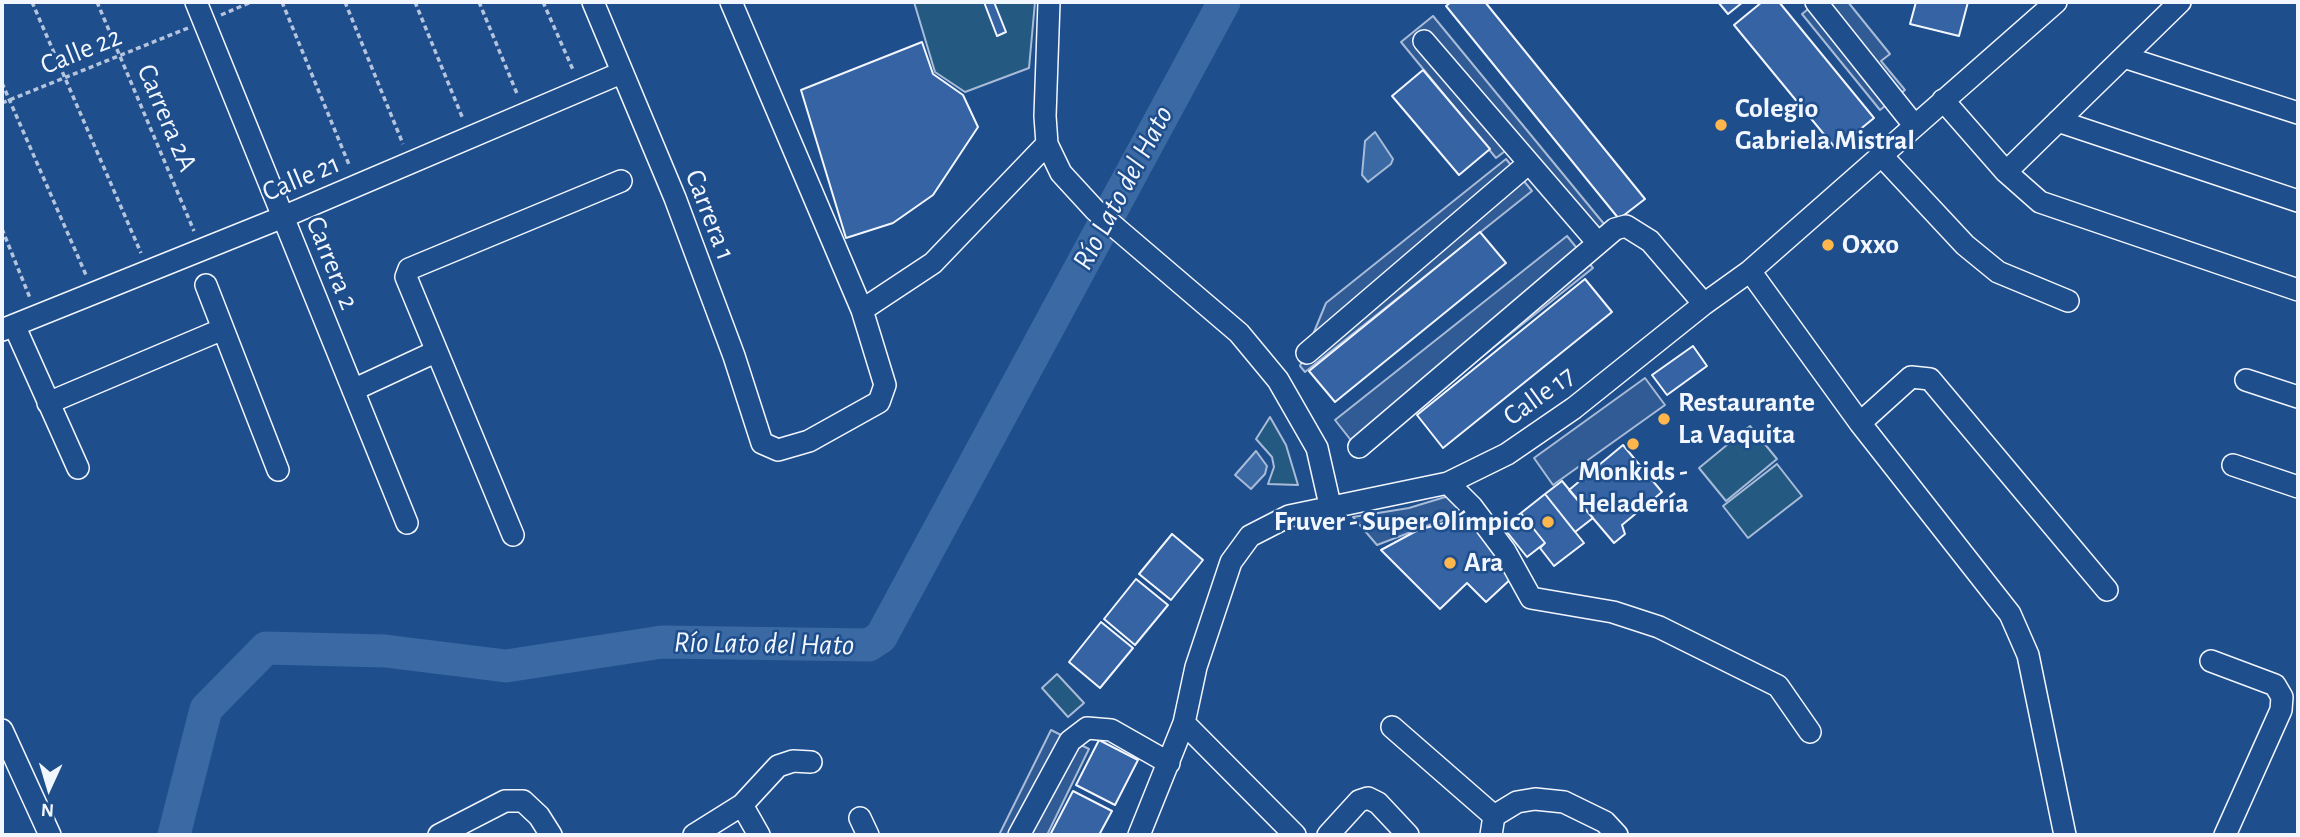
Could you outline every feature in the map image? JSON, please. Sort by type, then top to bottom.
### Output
[{"type":"street","name":"Carrera 2","points":[[196,2],[407,523]]},
{"type":"street","name":"Carrera 1","points":[[593,2],[675,198],[734,356],[762,443],[769,449],[790,448],[809,441],[879,402],[885,385],[862,310]]},
{"type":"street","points":[[731,2],[862,310],[933,263],[1047,144]]},
{"type":"street","points":[[1049,2],[1045,116],[1047,144],[1061,173],[1095,210],[1239,333],[1278,380],[1317,448],[1330,505]]},
{"type":"street","points":[[1816,2],[1914,125]]},
{"type":"street","name":"Calle 17","points":[[1139,835],[1184,723],[1196,667],[1231,562],[1251,536],[1289,516],[1330,505],[1448,483],[1507,454],[1574,408],[1704,304],[1750,271],[2056,2]]},
{"type":"street","points":[[2006,172],[2180,2]]},
{"type":"street","points":[[1423,41],[1598,243]]},
{"type":"street","points":[[2124,57],[2298,113]]},
{"type":"street","name":"Calle 21","points":[[8,328],[283,217],[621,73]]},
{"type":"street","points":[[1943,100],[2006,172],[2040,202],[2298,290]]},
{"type":"street","points":[[2058,121],[2298,201]]},
{"type":"street","points":[[1881,155],[1965,245],[1998,272],[2068,301]]},
{"type":"street","points":[[1307,353],[1529,163]]},
{"type":"street","points":[[513,535],[407,284],[409,269],[621,181]]},
{"type":"street","points":[[1359,447],[1615,229],[1626,226],[1650,241],[1704,304]]},
{"type":"street","points":[[1750,271],[1860,423],[2010,614],[2028,655],[2064,835]]},
{"type":"street","points":[[206,285],[278,470]]},
{"type":"street","points":[[8,328],[48,403],[78,468]]},
{"type":"street","points":[[48,403],[223,328]]},
{"type":"street","points":[[353,390],[435,352]]},
{"type":"street","points":[[1860,423],[1912,377],[1930,379],[2106,590]]},
{"type":"street","points":[[2246,380],[2298,397]]},
{"type":"street","points":[[2233,465],[2298,487]]},
{"type":"street","points":[[1448,483],[1472,506],[1505,551],[1531,598],[1613,612],[1659,627],[1778,686],[1810,732]]},
{"type":"street","points":[[2211,662],[2275,685],[2283,697],[2281,710],[2225,835]]},
{"type":"street","points":[[1184,723],[1296,835]]},
{"type":"street","points":[[1392,727],[1493,826],[1517,802],[1564,802],[1605,822],[1617,835]]},
{"type":"street","points":[[1019,835],[1070,741],[1087,728],[1111,730],[1169,763]]},
{"type":"street","points":[[2,730],[50,835]]},
{"type":"street","points":[[694,835],[742,805],[778,766],[793,761],[811,762]]},
{"type":"street","points":[[1328,835],[1359,801],[1368,798],[1378,803],[1408,835]]},
{"type":"street","points":[[439,835],[505,801],[523,801],[539,816],[551,835]]},
{"type":"street","points":[[742,805],[759,835]]},
{"type":"path","points":[[32,2],[149,271]]},
{"type":"path","name":"Carrera 2A","points":[[97,2],[202,249]]},
{"type":"path","name":"Calle 22","points":[[2,103],[121,57],[251,2]]},
{"type":"path","points":[[282,2],[358,185]]},
{"type":"path","points":[[345,2],[411,163]]},
{"type":"path","points":[[415,2],[471,137]]},
{"type":"path","points":[[479,2],[525,114]]},
{"type":"path","points":[[543,2],[582,90]]},
{"type":"path","points":[[2,83],[94,293]]},
{"type":"path","points":[[2,229],[37,316]]},
{"type":"shaded area","points":[[914,2],[1035,2],[1029,68],[965,92],[935,72]]},
{"type":"shaded area","points":[[1817,2],[1848,2],[1890,54],[1881,61],[1905,90],[1880,110],[1802,14]]},
{"type":"shaded area","points":[[1433,16],[1609,230],[1598,240],[1517,142],[1496,158],[1401,42]]},
{"type":"shaded area","points":[[1375,132],[1393,159],[1391,164],[1368,182],[1362,175],[1365,141]]},
{"type":"shaded area","points":[[1506,159],[1532,191],[1305,372],[1300,366],[1326,303]]},
{"type":"shaded area","points":[[1567,236],[1593,268],[1361,453],[1335,420]]},
{"type":"shaded area","points":[[1645,378],[1665,405],[1553,485],[1534,458]]},
{"type":"shaded area","points":[[1270,417],[1286,445],[1298,485],[1268,484],[1274,467],[1272,457],[1256,439]]},
{"type":"shaded area","points":[[1750,426],[1777,459],[1726,501],[1699,468]]},
{"type":"shaded area","points":[[1256,451],[1267,466],[1265,474],[1251,489],[1235,475]]},
{"type":"shaded area","points":[[1777,464],[1802,496],[1748,538],[1723,506]]},
{"type":"shaded area","points":[[1455,494],[1469,510],[1377,545],[1353,517],[1409,508]]},
{"type":"shaded area","points":[[1057,674],[1084,703],[1068,717],[1042,688]]},
{"type":"shaded area","points":[[1051,730],[1089,749],[1047,835],[999,835]]},
{"type":"building","points":[[984,2],[994,2],[1006,32],[997,36]]},
{"type":"building","points":[[1451,2],[1485,2],[1645,199],[1619,219],[1446,6]]},
{"type":"building","points":[[1718,2],[1743,2],[1728,14]]},
{"type":"building","points":[[1762,2],[1779,2],[1874,118],[1836,149],[1734,25]]},
{"type":"building","points":[[1916,2],[1968,2],[1959,36],[1910,24]]},
{"type":"building","points":[[922,42],[933,74],[963,95],[978,127],[933,195],[893,223],[846,238],[801,90]]},
{"type":"building","points":[[1423,70],[1490,149],[1459,175],[1392,96]]},
{"type":"building","points":[[1480,232],[1506,263],[1335,402],[1309,371]]},
{"type":"building","points":[[1585,279],[1612,312],[1443,448],[1417,415]]},
{"type":"building","points":[[1693,346],[1707,366],[1667,395],[1652,375]]},
{"type":"building","points":[[1623,445],[1662,492],[1622,525],[1625,534],[1614,543],[1569,490]]},
{"type":"building","points":[[1562,481],[1593,518],[1575,532],[1545,494]]},
{"type":"building","name":"Fruver - Super Olímpico","points":[[1545,494],[1584,543],[1554,566],[1540,548],[1545,543],[1521,513]]},
{"type":"building","points":[[1521,513],[1545,543],[1527,557],[1503,527]]},
{"type":"building","name":"Ara","points":[[1473,515],[1514,576],[1486,602],[1467,583],[1440,609],[1381,550],[1418,530]]},
{"type":"building","points":[[1172,534],[1203,560],[1171,600],[1139,574]]},
{"type":"building","points":[[1136,579],[1168,605],[1135,645],[1104,619]]},
{"type":"building","points":[[1101,622],[1133,648],[1100,688],[1069,662]]},
{"type":"building","points":[[1099,740],[1138,760],[1115,805],[1076,785]]},
{"type":"building","points":[[1073,791],[1112,811],[1099,835],[1050,835]]},
{"type":"waterway","name":"Río Lato del Hato","points":[[174,835],[206,709],[266,648],[385,651],[506,666],[662,642],[869,645],[881,637],[1224,2]]},
{"type":"place","name":"Colegio Gabriela Mistral","points":[[1721,125]]},
{"type":"place","name":"Oxxo","points":[[1828,245]]},
{"type":"place","name":"Restaurante La Vaquita","points":[[1664,419]]},
{"type":"place","name":"Monkids - Heladería","points":[[1633,444]]},
{"type":"place","name":"Fruver - Super Olímpico","points":[[1548,522]]},
{"type":"place","name":"Ara","points":[[1450,563]]}]
